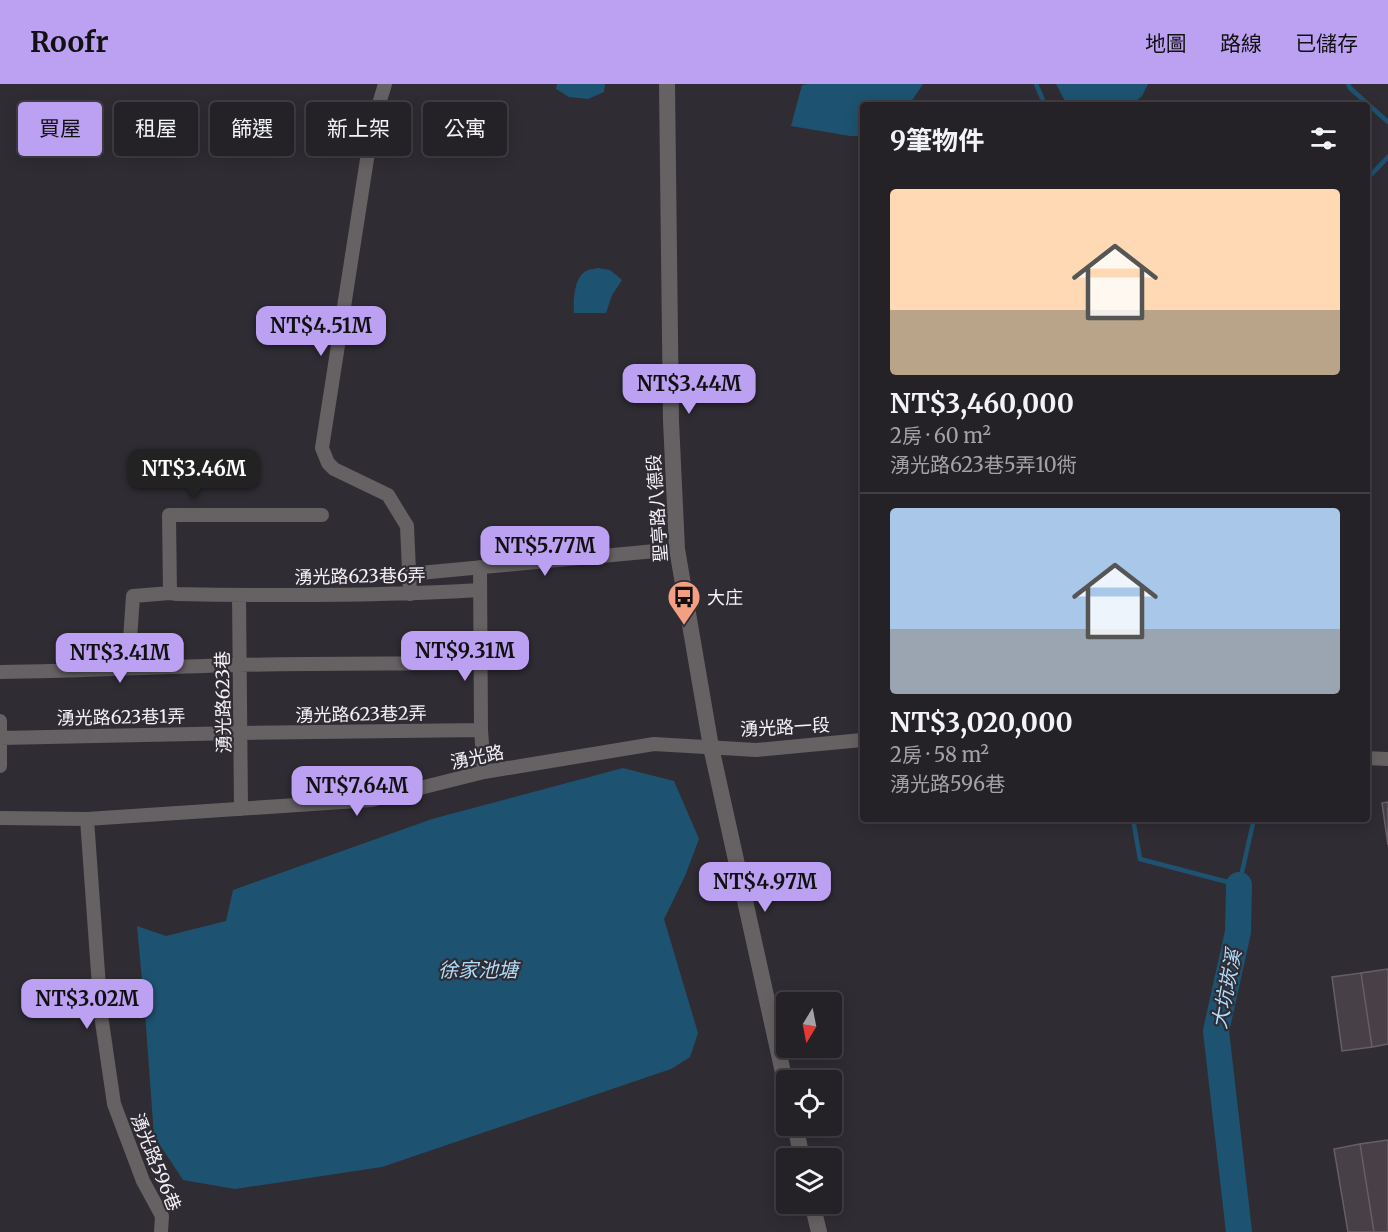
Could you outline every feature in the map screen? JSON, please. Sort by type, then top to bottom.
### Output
[{"type":"street","points":[[384,84],[372,127],[322,448],[328,463],[334,470],[388,495],[407,526],[410,594]]},
{"type":"street","name":"聖亭路八德段","points":[[667,84],[671,421],[677,549],[711,747],[782,1070]]},
{"type":"street","points":[[170,593],[169,515],[322,515]]},
{"type":"street","points":[[409,574],[677,549]]},
{"type":"street","points":[[480,567],[481,730],[484,772]]},
{"type":"street","name":"湧光路623巷6弄","points":[[128,668],[134,596],[170,593],[410,594],[480,590]]},
{"type":"street","name":"湧光路623巷","points":[[239,595],[242,809]]},
{"type":"street","points":[[0,672],[240,665],[481,663]]},
{"type":"street","points":[[0,721],[0,766]]},
{"type":"street","name":"湧光路623巷2弄","points":[[241,733],[481,730]]},
{"type":"street","name":"湧光路623巷1弄","points":[[0,738],[241,733]]},
{"type":"street","name":"湧光路一段","points":[[711,747],[756,750],[860,740]]},
{"type":"street","name":"湧光路","points":[[0,818],[87,819],[372,800],[484,772],[654,744],[711,747]]},
{"type":"street","points":[[1370,758],[1388,759]]},
{"type":"street","name":"湧光路596巷","points":[[87,819],[101,1015],[114,1104],[143,1181],[162,1216],[161,1232]]},
{"type":"street","points":[[815,1214],[819,1232]]},
{"type":"water","points":[[557,84],[605,84],[604,92],[588,99],[569,97],[556,89]]},
{"type":"water","points":[[923,84],[910,102],[860,102],[860,136],[791,126],[802,85]]},
{"type":"water","points":[[1056,84],[1148,84],[1142,96],[1135,102],[1065,102]]},
{"type":"water","points":[[598,268],[610,270],[622,280],[612,295],[606,313],[574,313],[574,295],[580,277],[588,270]]},
{"type":"water","name":"徐家池塘","points":[[623,768],[674,781],[699,839],[685,876],[664,919],[698,1033],[690,1057],[671,1069],[382,1167],[235,1189],[183,1180],[154,1136],[137,926],[166,936],[226,921],[233,890],[432,819]]},
{"type":"building","points":[[1388,802],[1388,845],[1382,803]]},
{"type":"building","points":[[1388,969],[1388,1044],[1372,1047],[1361,973]]},
{"type":"building","points":[[1361,973],[1372,1047],[1342,1051],[1332,977]]},
{"type":"building","points":[[1388,1140],[1388,1232],[1374,1232],[1360,1144]]},
{"type":"building","points":[[1360,1144],[1374,1232],[1348,1232],[1334,1149]]},
{"type":"waterway","points":[[1036,84],[1044,102]]},
{"type":"waterway","name":"大坑崁溪","points":[[1348,84],[1366,102]]},
{"type":"waterway","name":"大坑崁溪","points":[[1370,106],[1388,122]]},
{"type":"waterway","name":"大坑崁溪","points":[[1370,176],[1388,157]]},
{"type":"waterway","points":[[1134,822],[1140,859],[1239,885],[1253,822]]},
{"type":"waterway","name":"大坑崁溪","points":[[1239,885],[1238,932],[1216,1031],[1239,1232]]},
{"type":"place","name":"大庄","points":[[684,626]]}]
